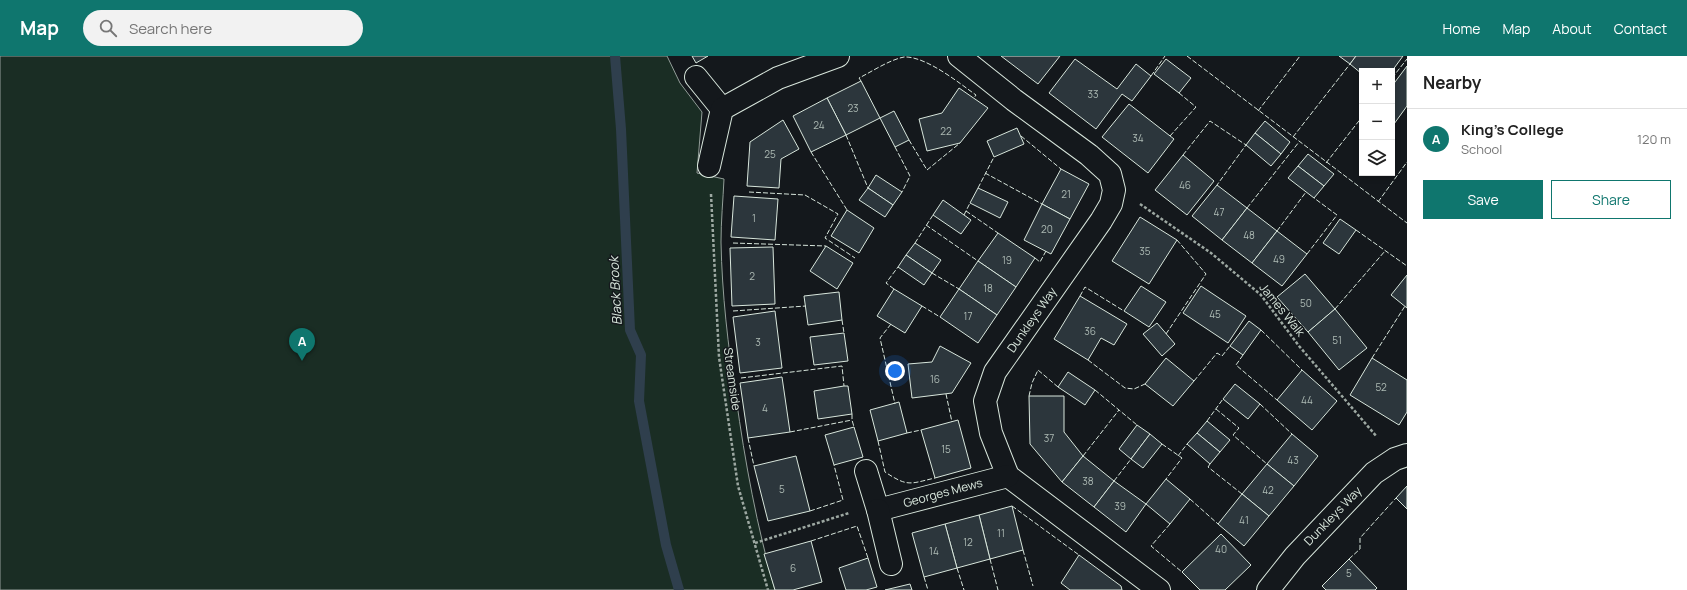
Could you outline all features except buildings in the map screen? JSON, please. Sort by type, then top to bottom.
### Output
[{"type":"street","points":[[710,166],[722,109],[778,78],[838,56]]},
{"type":"street","name":"Dunkleys Way","points":[[959,56],[1014,100],[1089,155],[1110,174],[1114,190],[1111,204],[1101,220],[995,372],[985,402],[991,433],[1008,476]]},
{"type":"street","points":[[696,77],[722,109]]},
{"type":"street","name":"Dunkleys Way","points":[[1268,590],[1295,556],[1374,473],[1401,457]]},
{"type":"street","points":[[866,471],[877,507],[891,564]]},
{"type":"street","points":[[1008,476],[1159,590]]},
{"type":"street","name":"Georges Mews","points":[[877,507],[1008,476]]},
{"type":"path","name":"Streamside","points":[[710,166],[719,357],[738,486],[768,590]]},
{"type":"path","name":"James Walk","points":[[1136,201],[1211,253],[1261,295],[1299,346],[1401,457]]},
{"type":"path","points":[[755,543],[877,507]]},
{"type":"green space","points":[[0,56],[667,56],[680,83],[702,112],[697,173],[724,179],[721,242],[728,339],[748,470],[757,518],[775,590],[0,590]]},
{"type":"waterway","name":"Black Brook","points":[[615,56],[621,129],[630,330],[641,355],[639,401],[666,545],[679,590]]},
{"type":"fence","points":[[1151,76],[1165,56]]},
{"type":"fence","points":[[1187,56],[1407,223]]},
{"type":"fence","points":[[1258,111],[1300,56]]},
{"type":"fence","points":[[861,81],[859,78],[898,58],[913,58],[932,65],[952,77],[976,95],[974,98]]},
{"type":"fence","points":[[1395,74],[1407,59]]},
{"type":"fence","points":[[1293,137],[1350,64]]},
{"type":"fence","points":[[1170,136],[1196,107],[1179,93]]},
{"type":"fence","points":[[1183,155],[1210,121],[1246,145],[1217,185]]},
{"type":"fence","points":[[1326,163],[1359,121]]},
{"type":"fence","points":[[846,135],[868,188]]},
{"type":"fence","points":[[1021,136],[1061,169]]},
{"type":"fence","points":[[909,140],[927,170],[960,143]]},
{"type":"fence","points":[[1247,208],[1299,142]]},
{"type":"fence","points":[[895,147],[910,176],[902,192]]},
{"type":"fence","points":[[811,152],[847,210]]},
{"type":"fence","points":[[978,188],[994,157]]},
{"type":"fence","points":[[1378,202],[1407,162]]},
{"type":"fence","points":[[985,173],[1042,204]]},
{"type":"fence","points":[[749,192],[805,195],[838,214],[825,238],[855,258]]},
{"type":"fence","points":[[1277,231],[1306,192]]},
{"type":"fence","points":[[1307,254],[1337,215],[1314,198]]},
{"type":"fence","points":[[964,215],[970,203]]},
{"type":"fence","points":[[966,211],[998,233]]},
{"type":"fence","points":[[915,243],[933,215]]},
{"type":"fence","points":[[926,225],[978,261]]},
{"type":"fence","points":[[1356,230],[1407,266]]},
{"type":"fence","points":[[1166,334],[1206,274],[1177,240]]},
{"type":"fence","points":[[733,243],[826,246]]},
{"type":"fence","points":[[1035,258],[1040,262],[1046,251]]},
{"type":"fence","points":[[1335,309],[1385,251]]},
{"type":"fence","points":[[894,289],[886,283],[898,267]]},
{"type":"fence","points":[[932,273],[959,289]]},
{"type":"fence","points":[[1080,296],[1085,287],[1124,311]]},
{"type":"fence","points":[[733,311],[806,306]]},
{"type":"fence","points":[[922,306],[940,317]]},
{"type":"fence","points":[[1372,358],[1405,306]]},
{"type":"fence","points":[[842,320],[844,333]]},
{"type":"fence","points":[[891,324],[880,338],[895,404]]},
{"type":"fence","points":[[1261,330],[1302,370]]},
{"type":"fence","points":[[1194,381],[1217,353],[1222,356],[1230,346]]},
{"type":"fence","points":[[1243,355],[1236,365],[1277,400]]},
{"type":"fence","points":[[1088,360],[1125,388],[1134,389],[1145,384]]},
{"type":"fence","points":[[741,378],[842,366],[844,386]]},
{"type":"fence","points":[[1029,396],[1032,383],[1038,370],[1058,387]]},
{"type":"fence","points":[[1095,390],[1137,425]]},
{"type":"fence","points":[[946,394],[952,422]]},
{"type":"fence","points":[[1207,421],[1223,399]]},
{"type":"fence","points":[[1260,404],[1292,434]]},
{"type":"fence","points":[[1216,409],[1239,428],[1233,435],[1267,464]]},
{"type":"fence","points":[[1083,456],[1119,410]]},
{"type":"fence","points":[[852,414],[854,427]]},
{"type":"fence","points":[[790,432],[852,420]]},
{"type":"fence","points":[[907,433],[921,430]]},
{"type":"fence","points":[[748,438],[754,466]]},
{"type":"fence","points":[[878,441],[885,472],[899,480],[909,483],[935,478]]},
{"type":"fence","points":[[1162,444],[1182,458],[1166,479]]},
{"type":"fence","points":[[1178,456],[1187,444]]},
{"type":"fence","points":[[1114,481],[1131,459]]},
{"type":"fence","points":[[1210,464],[1208,467],[1242,494]]},
{"type":"fence","points":[[810,511],[843,500],[834,465]]},
{"type":"fence","points":[[1349,559],[1360,549],[1360,538],[1396,498]]},
{"type":"fence","points":[[1190,499],[1218,524]]},
{"type":"fence","points":[[1012,506],[1079,555]]},
{"type":"fence","points":[[1170,524],[1151,546],[1182,572]]},
{"type":"fence","points":[[811,541],[857,526],[868,558]]},
{"type":"fence","points":[[1023,550],[1033,586]]},
{"type":"fence","points":[[990,559],[998,590]]},
{"type":"fence","points":[[957,568],[964,590]]},
{"type":"fence","points":[[924,577],[928,590]]},
{"type":"place","name":"King's College","points":[[302,361]]}]
